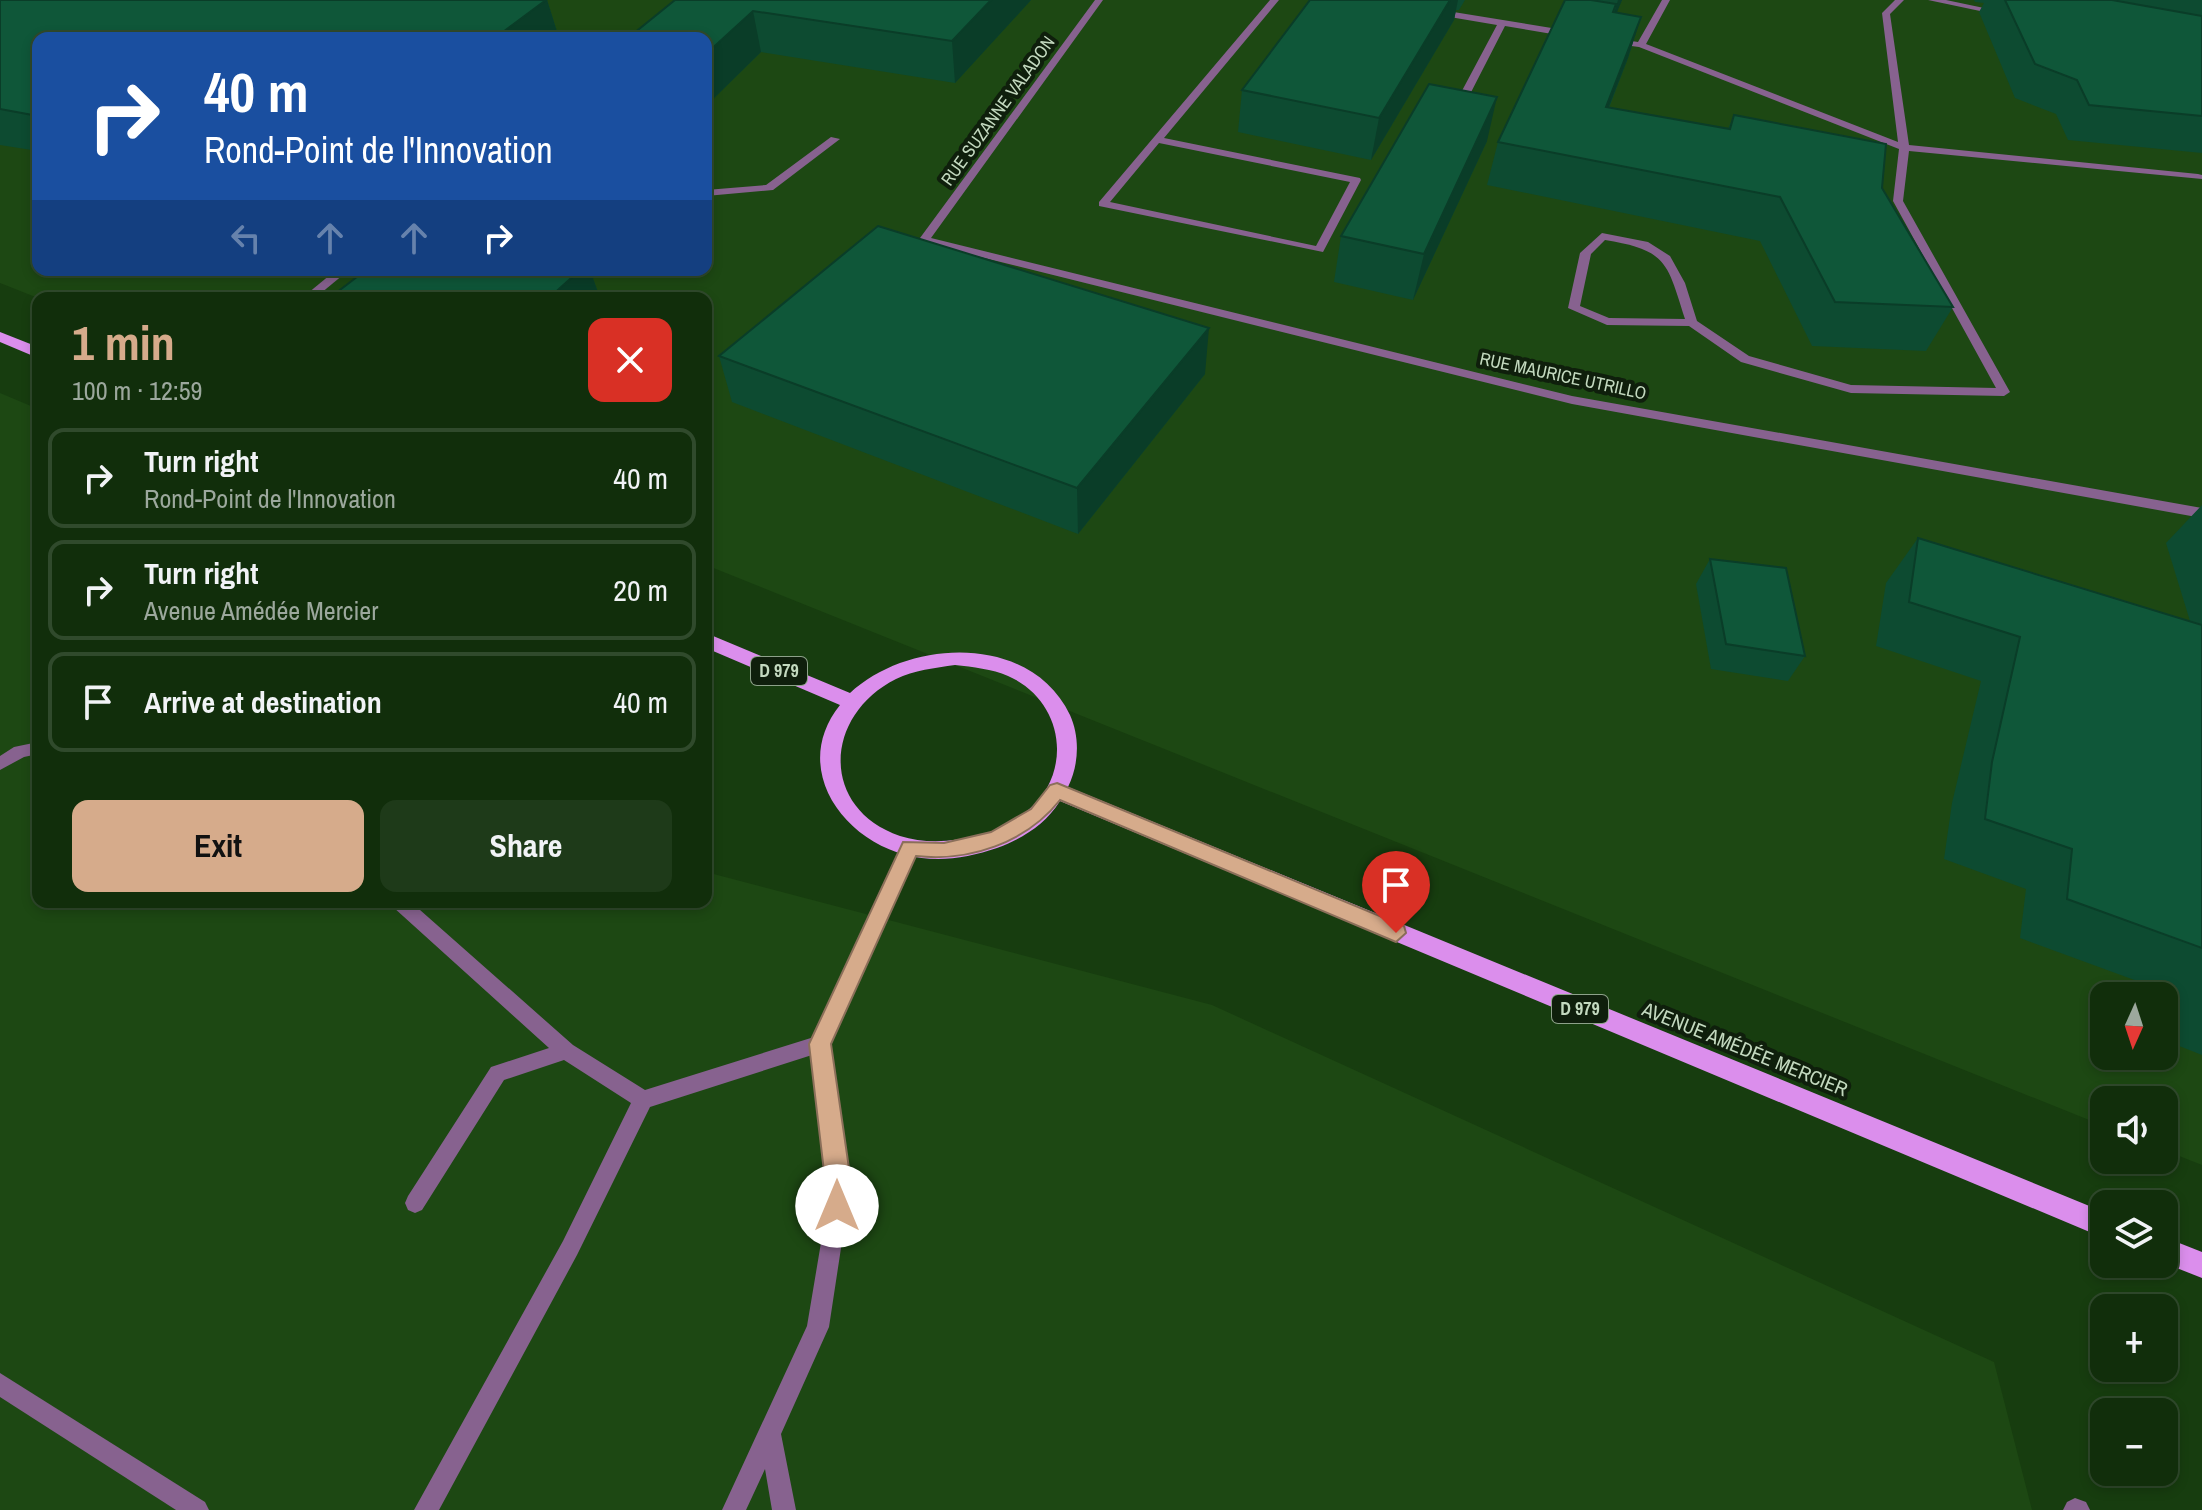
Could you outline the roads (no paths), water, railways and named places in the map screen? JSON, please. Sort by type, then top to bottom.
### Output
[{"type":"main road","points":[[0,336],[32,350]]},
{"type":"main road","name":"D 979","points":[[712,643],[852,702]]},
{"type":"main road","points":[[955,658],[992,663],[1026,677],[1052,698],[1067,727],[1069,758],[1057,791],[1038,814],[1001,837],[944,851],[910,848],[880,837],[855,821],[838,800],[828,775],[829,750],[836,725],[852,702],[880,679],[916,664],[955,658]]},
{"type":"main road","name":"AVENUE AMÉDÉE MERCIER","points":[[1057,791],[2090,1219]]},
{"type":"main road","points":[[2178,1256],[2202,1265]]},
{"type":"street","name":"RUE SUZANNE VALADON","points":[[924,240],[1099,0]]},
{"type":"street","points":[[1157,140],[1356,180],[1319,250],[1103,204],[1275,0]]},
{"type":"street","points":[[1641,45],[1666,0]]},
{"type":"street","points":[[1692,323],[1672,261],[1645,242],[1602,236],[1586,253],[1574,308],[1607,321],[1692,323],[1745,359],[1851,389],[2004,392],[1898,201],[1904,148],[1886,13],[1900,0]]},
{"type":"street","points":[[1932,0],[2007,13]]},
{"type":"street","points":[[1424,10],[1579,35]]},
{"type":"street","points":[[1461,102],[1502,23]]},
{"type":"street","points":[[1594,38],[1641,45],[1904,148],[2198,177]]},
{"type":"street","points":[[712,193],[769,188],[835,139]]},
{"type":"street","name":"RUE MAURICE UTRILLO","points":[[924,240],[1572,400],[2202,513]]},
{"type":"street","points":[[316,292],[336,276]]},
{"type":"street","points":[[0,764],[20,752],[32,749]]},
{"type":"street","points":[[734,1510],[818,1327],[840,1189],[820,1044],[910,848]]},
{"type":"street","points":[[406,908],[566,1051],[643,1100]]},
{"type":"street","points":[[426,1510],[570,1248],[643,1100],[820,1044]]},
{"type":"street","points":[[415,1203],[498,1073],[566,1051]]},
{"type":"street","points":[[0,1384],[197,1510]]},
{"type":"street","points":[[770,1435],[784,1510]]}]
